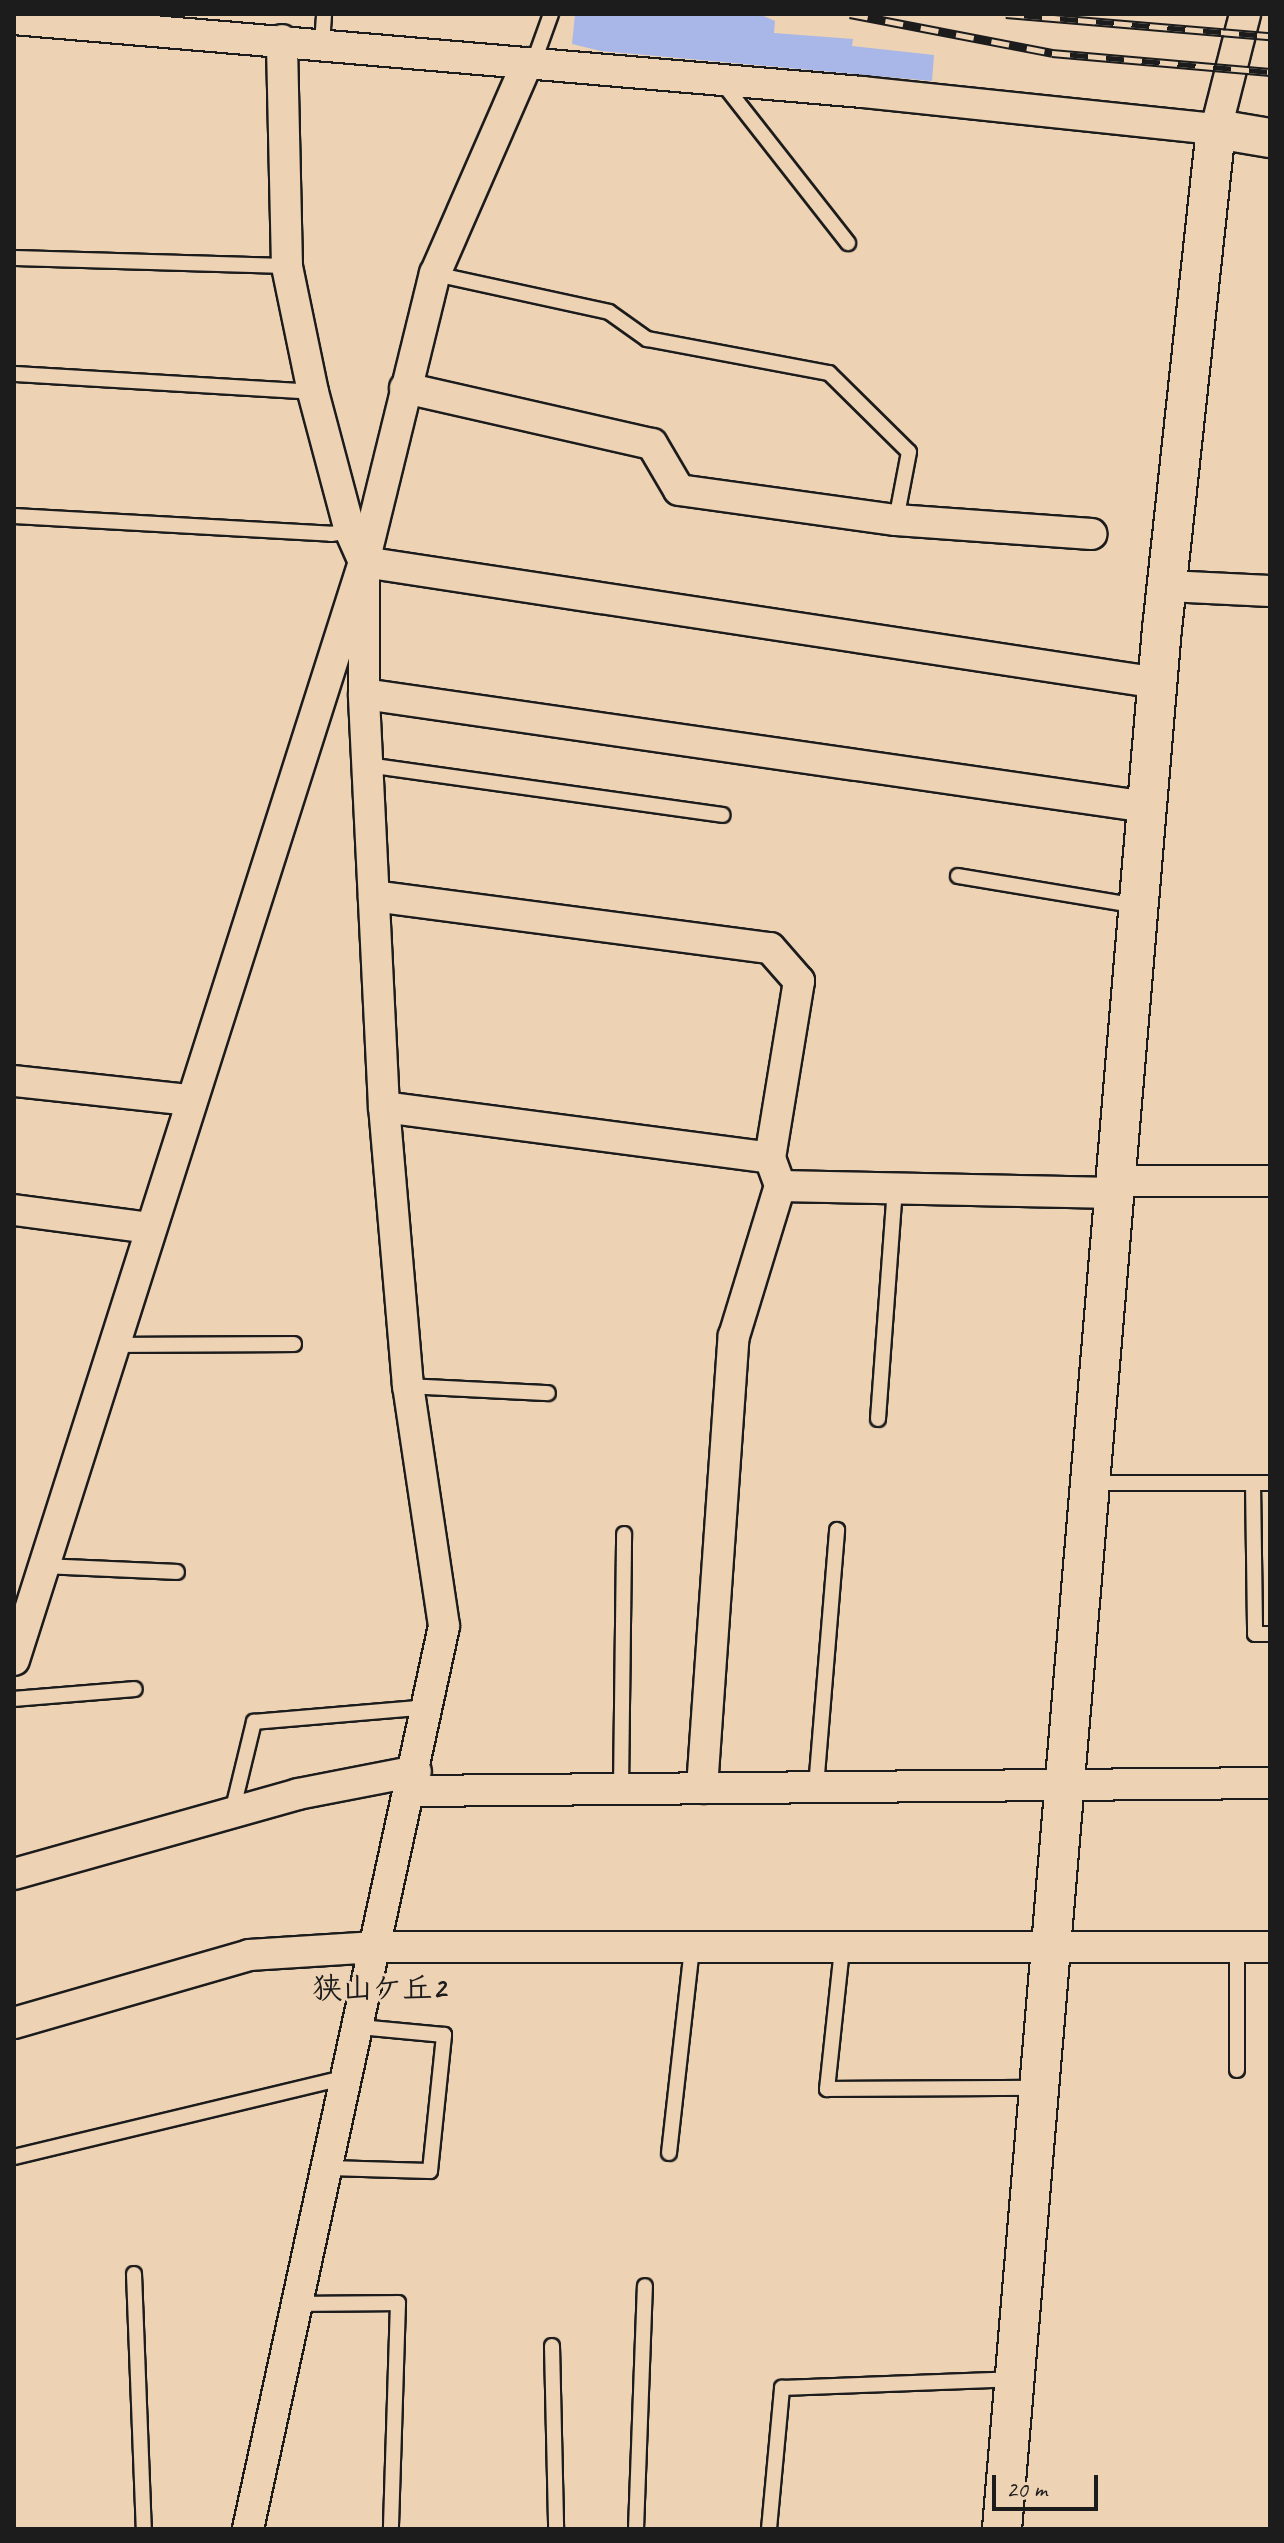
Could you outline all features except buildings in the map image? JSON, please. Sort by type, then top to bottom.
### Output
[{"type":"street","points":[[1002,2529],[1167,586],[1216,129],[1245,14]]},
{"type":"street","points":[[14,19],[52,18],[282,40],[323,29],[530,63],[1216,129],[1270,138]]},
{"type":"street","points":[[248,2529],[414,1781],[444,1626],[408,1386],[384,1107],[364,694],[364,562],[350,531],[313,392],[287,266],[282,40]]},
{"type":"street","points":[[14,1660],[189,1100],[364,562],[435,274],[530,63]]},
{"type":"street","points":[[405,388],[652,444],[679,490],[896,520],[1092,534]]},
{"type":"street","points":[[364,562],[1158,683]]},
{"type":"street","points":[[1167,586],[1270,591]]},
{"type":"street","points":[[364,694],[1147,807]]},
{"type":"street","points":[[374,896],[770,948],[799,981],[770,1158],[780,1186],[734,1336],[702,1788]]},
{"type":"street","points":[[14,1081],[189,1100]]},
{"type":"street","points":[[384,1107],[770,1158]]},
{"type":"street","points":[[780,1186],[895,1189],[1115,1187],[1270,1181]]},
{"type":"street","points":[[14,1210],[149,1228]]},
{"type":"street","points":[[14,1874],[232,1813],[414,1781],[621,1789],[1270,1783]]},
{"type":"street","points":[[14,2023],[249,1955],[376,1947],[1270,1947]]},
{"type":"lane","points":[[530,63],[551,14]]},
{"type":"lane","points":[[721,81],[848,243]]},
{"type":"lane","points":[[14,258],[287,266]]},
{"type":"lane","points":[[435,274],[609,312],[647,339],[829,373],[909,452],[896,520]]},
{"type":"lane","points":[[14,374],[313,392]]},
{"type":"lane","points":[[14,516],[350,531]]},
{"type":"lane","points":[[367,765],[722,815]]},
{"type":"lane","points":[[958,876],[1139,906]]},
{"type":"lane","points":[[878,1419],[895,1189]]},
{"type":"lane","points":[[113,1345],[294,1344]]},
{"type":"lane","points":[[408,1386],[548,1393]]},
{"type":"lane","points":[[1090,1483],[1270,1483]]},
{"type":"lane","points":[[1253,1483],[1255,1634],[1270,1634]]},
{"type":"lane","points":[[816,1787],[837,1530]]},
{"type":"lane","points":[[621,1789],[624,1534]]},
{"type":"lane","points":[[43,1566],[177,1572]]},
{"type":"lane","points":[[14,1699],[135,1689]]},
{"type":"lane","points":[[232,1813],[254,1722],[428,1707]]},
{"type":"lane","points":[[1237,1947],[1237,2070]]},
{"type":"lane","points":[[669,2153],[692,1948]]},
{"type":"lane","points":[[842,1949],[827,2089],[1041,2088]]},
{"type":"lane","points":[[328,2168],[430,2171],[444,2035],[359,2027]]},
{"type":"lane","points":[[14,2157],[348,2077]]},
{"type":"lane","points":[[134,2274],[144,2529]]},
{"type":"lane","points":[[636,2529],[645,2286]]},
{"type":"lane","points":[[298,2304],[398,2303],[391,2529]]},
{"type":"lane","points":[[552,2346],[556,2529]]},
{"type":"lane","points":[[769,2529],[782,2388],[1015,2379]]},
{"type":"railway","points":[[850,14],[1052,53],[1270,72]]},
{"type":"railway","points":[[1006,14],[1270,36]]},
{"type":"district","name":"狭山ケ丘2","points":[[379,1988]]}]
